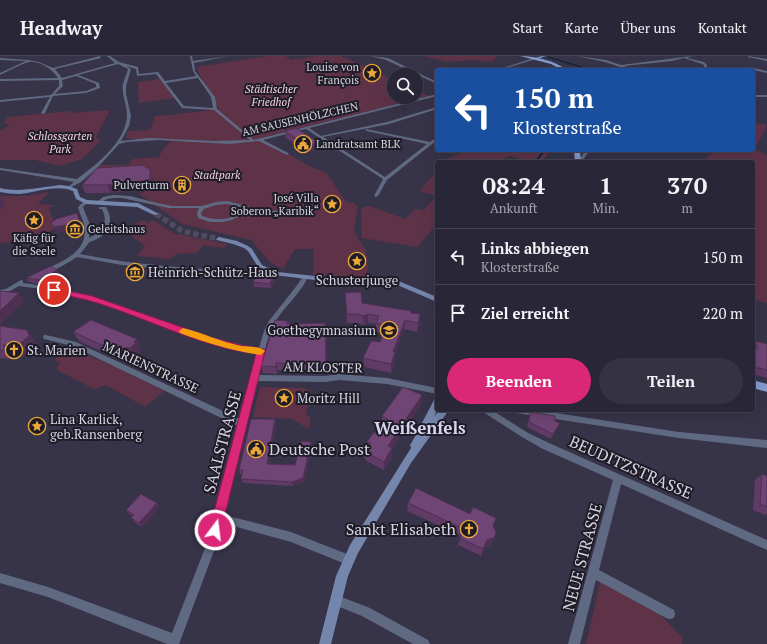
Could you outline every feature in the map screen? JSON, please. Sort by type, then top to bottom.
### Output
[{"type":"main road","points":[[522,56],[552,63],[561,68]]},
{"type":"main road","points":[[536,59],[544,56]]},
{"type":"main road","points":[[0,190],[21,192],[58,187],[70,188],[75,190],[78,198],[86,202],[100,206],[138,205],[156,214]]},
{"type":"main road","points":[[219,239],[235,242],[246,247],[250,250],[260,266],[269,271],[283,275],[396,282],[435,299]]},
{"type":"main road","points":[[755,385],[767,388]]},
{"type":"main road","points":[[408,460],[435,406]]},
{"type":"main road","points":[[325,644],[348,560],[408,460],[443,412]]},
{"type":"street","points":[[70,188],[118,143],[125,130],[129,116],[124,80],[130,69],[109,57],[93,56]]},
{"type":"street","points":[[191,56],[194,72],[213,97],[215,109]]},
{"type":"street","points":[[192,62],[228,56]]},
{"type":"street","points":[[371,56],[386,57],[435,82]]},
{"type":"street","points":[[578,56],[606,61],[626,68]]},
{"type":"street","points":[[621,66],[691,56]]},
{"type":"street","points":[[749,56],[767,60]]},
{"type":"street","points":[[53,69],[100,57]]},
{"type":"street","points":[[683,58],[703,63],[706,65],[705,68]]},
{"type":"street","points":[[0,59],[30,61],[53,69],[62,79]]},
{"type":"street","points":[[505,68],[536,59]]},
{"type":"street","points":[[0,74],[30,61]]},
{"type":"street","points":[[0,80],[62,79],[77,76],[118,63],[137,68],[138,75],[157,73],[184,107],[215,109],[253,141]]},
{"type":"street","points":[[755,69],[767,72]]},
{"type":"street","points":[[0,102],[91,92],[98,88],[98,84],[95,82],[77,76]]},
{"type":"street","points":[[164,82],[198,77]]},
{"type":"street","points":[[43,113],[53,97],[52,96],[61,86],[62,79]]},
{"type":"street","points":[[755,96],[767,96]]},
{"type":"street","name":"AM SAUSENHÖLZCHEN","points":[[118,143],[125,141],[148,140],[224,143],[260,140],[435,97]]},
{"type":"street","points":[[320,137],[388,123],[435,109]]},
{"type":"street","points":[[306,128],[385,179]]},
{"type":"street","points":[[359,130],[375,131],[429,144]]},
{"type":"street","points":[[260,140],[287,154]]},
{"type":"street","points":[[376,196],[385,179],[435,140]]},
{"type":"street","points":[[578,160],[582,159],[587,152]]},
{"type":"street","points":[[0,169],[79,181]]},
{"type":"street","points":[[86,241],[99,236],[106,228],[107,213],[104,208],[100,206],[104,200],[116,196],[135,198],[166,207],[202,208],[217,204],[234,203],[243,208],[241,214]]},
{"type":"street","points":[[41,272],[68,260],[84,248],[87,225],[80,207],[86,202]]},
{"type":"street","points":[[202,208],[199,214],[203,219],[229,219],[241,214],[292,211]]},
{"type":"street","points":[[77,254],[104,261],[176,269],[258,274],[269,271]]},
{"type":"street","name":"SAALSTRASSE","points":[[173,642],[212,543],[261,351],[272,321],[306,277]]},
{"type":"street","points":[[0,292],[8,290],[26,279]]},
{"type":"street","points":[[18,284],[89,298],[207,340],[240,349],[261,351]]},
{"type":"street","name":"MARIENSTRASSE","points":[[46,337],[74,344],[243,424]]},
{"type":"street","name":"AM KLOSTER","points":[[255,378],[325,379],[340,374],[435,391]]},
{"type":"street","name":"BEUDITZSTRASSE","points":[[489,412],[525,435],[767,545]]},
{"type":"street","points":[[530,412],[679,434],[767,444]]},
{"type":"street","name":"NEUE STRASSE","points":[[574,644],[618,478]]},
{"type":"street","points":[[219,518],[291,537],[348,560]]},
{"type":"street","points":[[593,573],[670,614]]},
{"type":"street","points":[[0,578],[48,592],[173,642]]},
{"type":"street","points":[[336,600],[366,612],[424,644]]},
{"type":"green space","name":"Stadtpark","points":[[267,56],[285,56],[292,60],[314,56],[341,56],[387,77],[387,104],[398,104],[261,138],[309,166],[324,172],[328,175],[346,202],[354,203],[358,207],[354,228],[357,237],[366,250],[368,268],[367,277],[313,275],[314,249],[295,249],[283,269],[271,263],[251,240],[182,224],[139,194],[153,188],[153,178],[88,176],[100,165],[128,165],[133,159],[159,157],[163,149],[172,140],[126,139],[128,131],[150,130],[155,116],[219,109],[205,86],[196,67]]},
{"type":"green space","points":[[424,56],[500,56],[495,57],[495,60],[487,62],[473,60],[447,62]]},
{"type":"green space","points":[[159,79],[175,98],[139,103],[138,82]]},
{"type":"green space","name":"Stadtpark","points":[[423,92],[430,96],[423,98]]},
{"type":"green space","name":"Schlossgarten Park","points":[[110,110],[96,137],[100,141],[82,159],[60,166],[35,160],[0,160],[0,130],[10,125],[3,123],[8,117],[71,111],[71,113]]},
{"type":"green space","points":[[755,122],[767,125],[755,150]]},
{"type":"green space","points":[[755,150],[767,155],[767,303],[755,300],[755,160],[704,160],[714,152],[755,152]]},
{"type":"green space","points":[[465,152],[550,152],[543,160],[524,160],[510,156],[501,160],[445,160]]},
{"type":"green space","points":[[435,172],[435,196],[420,191]]},
{"type":"green space","points":[[49,192],[38,204],[54,205],[49,209],[54,223],[58,226],[43,235],[30,240],[0,243],[0,196],[27,196]]},
{"type":"green space","points":[[435,197],[435,226],[417,247],[362,238],[361,208],[369,206],[405,219],[415,209],[424,210]]},
{"type":"green space","points":[[144,220],[148,223],[154,220],[173,233],[227,244],[224,248],[203,245],[197,253],[176,254],[171,259],[137,256],[145,246],[131,236],[142,230],[136,223]]},
{"type":"green space","points":[[67,347],[114,366],[164,391],[145,407],[106,385],[94,389],[57,370],[60,361],[53,361]]},
{"type":"green space","points":[[260,387],[304,388],[311,391],[306,416],[311,417],[309,429],[292,419],[253,417]]},
{"type":"green space","points":[[600,582],[660,615],[683,638],[682,644],[586,644]]},
{"type":"building","points":[[296,128],[318,142],[306,145],[285,131]]},
{"type":"building","points":[[143,165],[150,170],[150,180],[107,185],[82,185],[97,168]]},
{"type":"building","points":[[77,213],[80,223],[54,227],[51,223],[56,219]]},
{"type":"building","points":[[130,264],[141,265],[135,271],[125,269]]},
{"type":"building","points":[[51,266],[57,270],[40,280],[26,278]]},
{"type":"building","points":[[258,273],[275,273],[270,284],[253,282]]},
{"type":"building","points":[[0,291],[19,293],[0,311]]},
{"type":"building","points":[[361,292],[362,303],[411,311],[411,313],[420,314],[418,323],[405,320],[393,352],[395,352],[391,364],[363,358],[371,341],[380,342],[386,325],[376,323],[379,316],[368,314],[363,316],[357,314],[347,314],[345,293]]},
{"type":"building","points":[[91,320],[137,339],[134,342],[136,343],[130,348],[127,347],[120,353],[73,332]]},
{"type":"building","points":[[275,320],[288,321],[287,324],[325,323],[326,365],[306,366],[307,364],[276,363],[276,367],[261,366]]},
{"type":"building","points":[[0,326],[27,330],[29,336],[16,347],[3,345],[5,351],[0,350]]},
{"type":"building","points":[[756,341],[767,344],[767,370],[755,367],[755,348],[757,349]]},
{"type":"building","points":[[403,387],[422,395],[388,446],[392,448],[384,462],[365,452],[371,443],[367,442],[374,432],[377,434],[388,419],[382,416]]},
{"type":"building","points":[[530,412],[555,416],[555,421],[560,423],[553,434],[529,422]]},
{"type":"building","points":[[251,419],[275,419],[267,464],[295,465],[301,441],[311,442],[303,478],[292,482],[241,479],[243,470],[239,470]]},
{"type":"building","points":[[762,474],[767,476],[767,507],[760,504]]},
{"type":"building","name":"Sankt Elisabeth","points":[[416,488],[470,514],[473,507],[496,518],[493,526],[496,532],[494,538],[487,540],[483,549],[460,538],[464,529],[408,503]]},
{"type":"building","points":[[141,494],[157,503],[139,523],[131,518],[134,515],[126,510]]},
{"type":"waterway","points":[[548,57],[584,68]]},
{"type":"waterway","points":[[537,160],[543,152]]},
{"type":"tunnel","points":[[156,214],[182,231],[219,239]]},
{"type":"slow traffic","points":[[183,331],[207,340],[240,349],[261,351]]},
{"type":"place","name":"Louise von François","points":[[372,73]]},
{"type":"place","name":"Landratsamt BLK","points":[[303,144]]},
{"type":"place","name":"Pulverturm","points":[[182,185]]},
{"type":"place","name":"José Villa Soberon „Karibik“","points":[[332,204]]},
{"type":"place","name":"Käfig für die Seele","points":[[34,220]]},
{"type":"place","name":"Geleitshaus","points":[[75,229]]},
{"type":"place","name":"Schusterjunge","points":[[357,261]]},
{"type":"place","name":"Heinrich-Schütz-Haus","points":[[135,272]]},
{"type":"place","name":"Goethegymnasium","points":[[389,330]]},
{"type":"place","name":"St. Marien","points":[[14,350]]},
{"type":"place","name":"Moritz Hill","points":[[284,398]]},
{"type":"place","name":"Lina Karlick, geb.Ransenberg","points":[[37,426]]},
{"type":"place","name":"Deutsche Post","points":[[256,449]]},
{"type":"place","name":"Sankt Elisabeth","points":[[469,529]]},
{"type":"district","name":"Weißenfels","points":[[420,428]]},
{"type":"route","points":[[54,290],[89,298],[207,340],[240,349],[261,351],[215,530]]},
{"type":"park label","name":"Städtischer Friedhof","points":[[271,95]]}]
